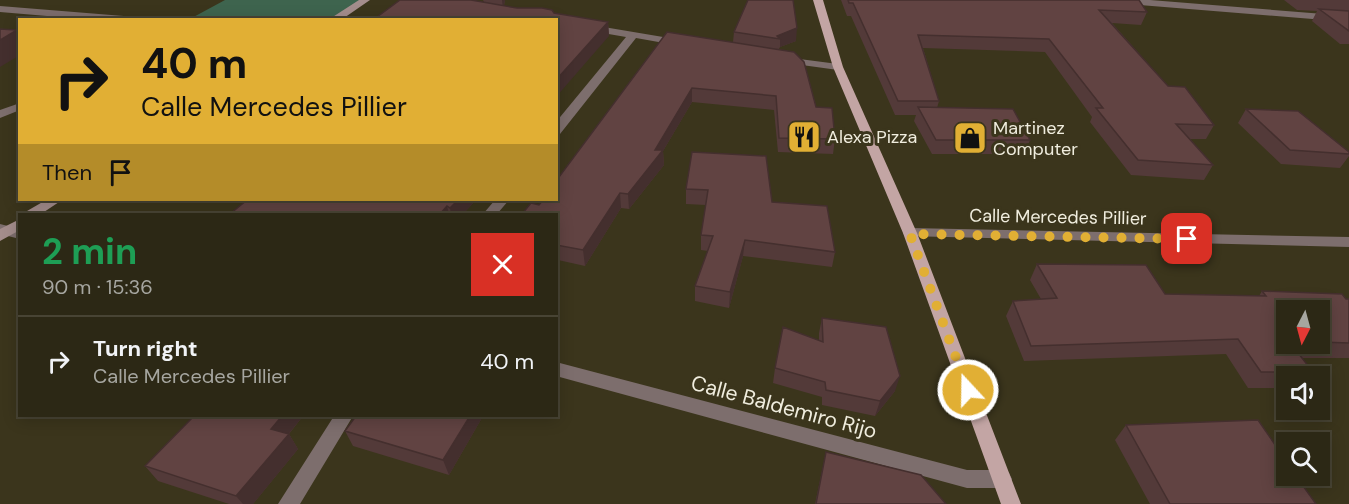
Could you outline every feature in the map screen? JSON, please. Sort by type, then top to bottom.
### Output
[{"type":"main road","points":[[336,18],[365,0]]},
{"type":"main road","points":[[818,0],[838,67],[910,234],[1011,504]]},
{"type":"main road","points":[[34,213],[53,201]]},
{"type":"street","points":[[1114,0],[1349,19]]},
{"type":"street","points":[[0,9],[111,18]]},
{"type":"street","points":[[558,22],[690,44]]},
{"type":"street","points":[[558,129],[633,35]]},
{"type":"street","points":[[771,57],[838,67]]},
{"type":"street","points":[[0,114],[18,107]]},
{"type":"street","points":[[491,213],[501,201]]},
{"type":"street","name":"Calle Mercedes Pillier","points":[[910,234],[1349,242]]},
{"type":"street","name":"Calle Baldemiro Rijo","points":[[558,370],[967,479],[1002,479]]},
{"type":"street","points":[[288,504],[343,417]]},
{"type":"green space","points":[[225,0],[365,0],[335,18],[192,18]]},
{"type":"building","points":[[400,0],[471,0],[517,8],[542,8],[552,10],[554,13],[608,22],[558,78],[558,18],[376,18]]},
{"type":"building","points":[[748,0],[793,0],[797,28],[777,36],[780,39],[734,32]]},
{"type":"building","points":[[848,0],[1139,0],[1147,12],[1099,10],[1168,86],[1185,87],[1214,125],[1176,124],[1213,165],[1138,160],[1096,108],[1103,108],[1049,39],[918,35],[939,101],[898,101],[853,3],[849,3]]},
{"type":"building","points":[[1319,9],[1349,11],[1349,31]]},
{"type":"building","points":[[0,29],[17,30],[0,40]]},
{"type":"building","points":[[667,32],[794,52],[804,62],[816,107],[832,108],[835,139],[779,138],[776,96],[692,88],[655,150],[663,150],[628,194],[620,193],[583,250],[558,245],[558,213],[523,213],[531,203],[539,205],[542,201],[558,201],[558,178]]},
{"type":"building","points":[[918,107],[1013,109],[1030,140],[936,140]]},
{"type":"building","points":[[1246,109],[1298,111],[1349,154],[1290,150]]},
{"type":"building","points":[[692,152],[766,156],[772,202],[827,206],[835,252],[745,240],[730,292],[695,286],[713,236],[701,235],[708,190],[686,189]]},
{"type":"building","points":[[246,201],[457,201],[450,208],[447,206],[441,213],[231,213]]},
{"type":"building","points":[[1037,264],[1146,265],[1165,294],[1266,296],[1262,291],[1342,294],[1349,299],[1349,343],[1330,342],[1330,300],[1276,300],[1276,354],[1299,354],[1308,366],[1276,366],[1276,372],[1261,372],[1238,339],[1031,346],[1013,301],[1057,298]]},
{"type":"building","points":[[822,318],[886,327],[900,376],[880,401],[826,390],[825,382],[775,368],[783,327],[823,342]]},
{"type":"building","points":[[193,417],[281,417],[271,429],[289,434],[236,496],[145,466]]},
{"type":"building","points":[[355,417],[469,417],[443,460],[345,431]]},
{"type":"building","points":[[1258,420],[1276,446],[1276,486],[1303,486],[1316,504],[1170,504],[1126,425]]},
{"type":"building","points":[[826,452],[921,475],[946,504],[816,504]]},
{"type":"place","name":"Alexa Pizza","points":[[804,137]]},
{"type":"place","name":"Martinez Computer","points":[[970,138]]},
{"type":"route","points":[[968,390],[910,234],[1187,239]]}]
